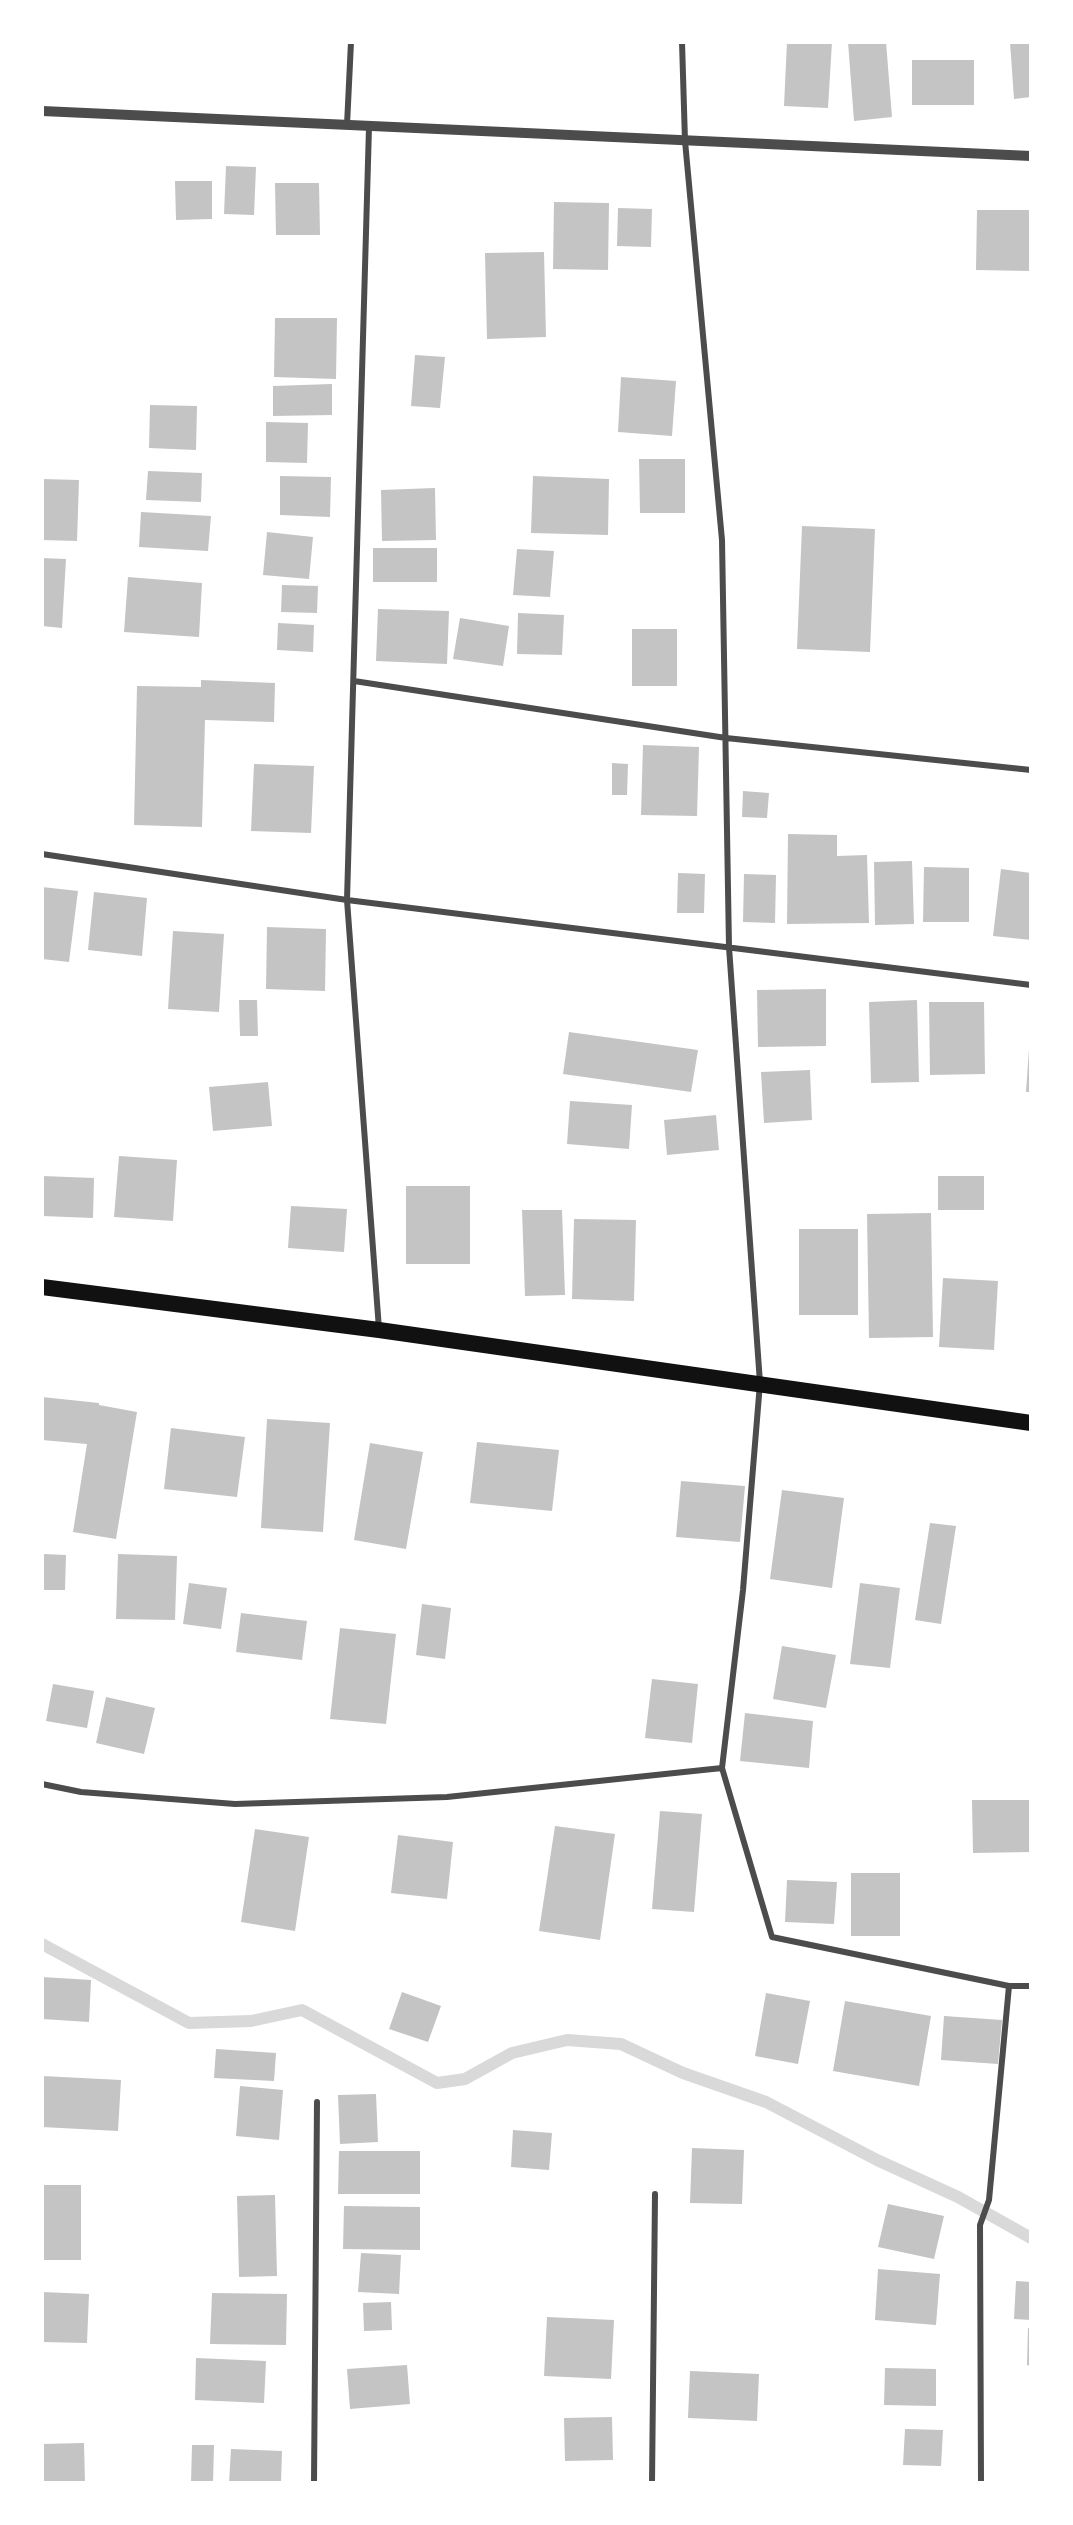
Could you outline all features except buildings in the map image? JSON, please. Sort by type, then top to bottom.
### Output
[{"type":"highway","points":[[42,1287],[379,1330],[1031,1423]]},
{"type":"street","points":[[347,126],[351,42]]},
{"type":"street","points":[[682,42],[685,141],[722,540],[729,947],[760,1383],[743,1590],[722,1768],[772,1936],[1009,1986],[1031,1986]]},
{"type":"street","points":[[42,111],[1031,156]]},
{"type":"street","points":[[369,127],[347,900],[379,1330]]},
{"type":"street","points":[[354,681],[726,738],[1031,770]]},
{"type":"street","points":[[42,855],[347,900],[1031,985]]},
{"type":"street","points":[[42,1784],[81,1792],[234,1804],[447,1797],[722,1768]]},
{"type":"street","points":[[981,2483],[980,2225],[989,2200],[1009,1986]]},
{"type":"street","points":[[314,2483],[317,2102]]},
{"type":"street","points":[[652,2483],[655,2194]]},
{"type":"waterway","points":[[42,1944],[189,2023],[251,2021],[302,2010],[437,2083],[465,2079],[512,2053],[567,2040],[621,2044],[683,2073],[766,2102],[877,2160],[958,2197],[1031,2238]]}]
